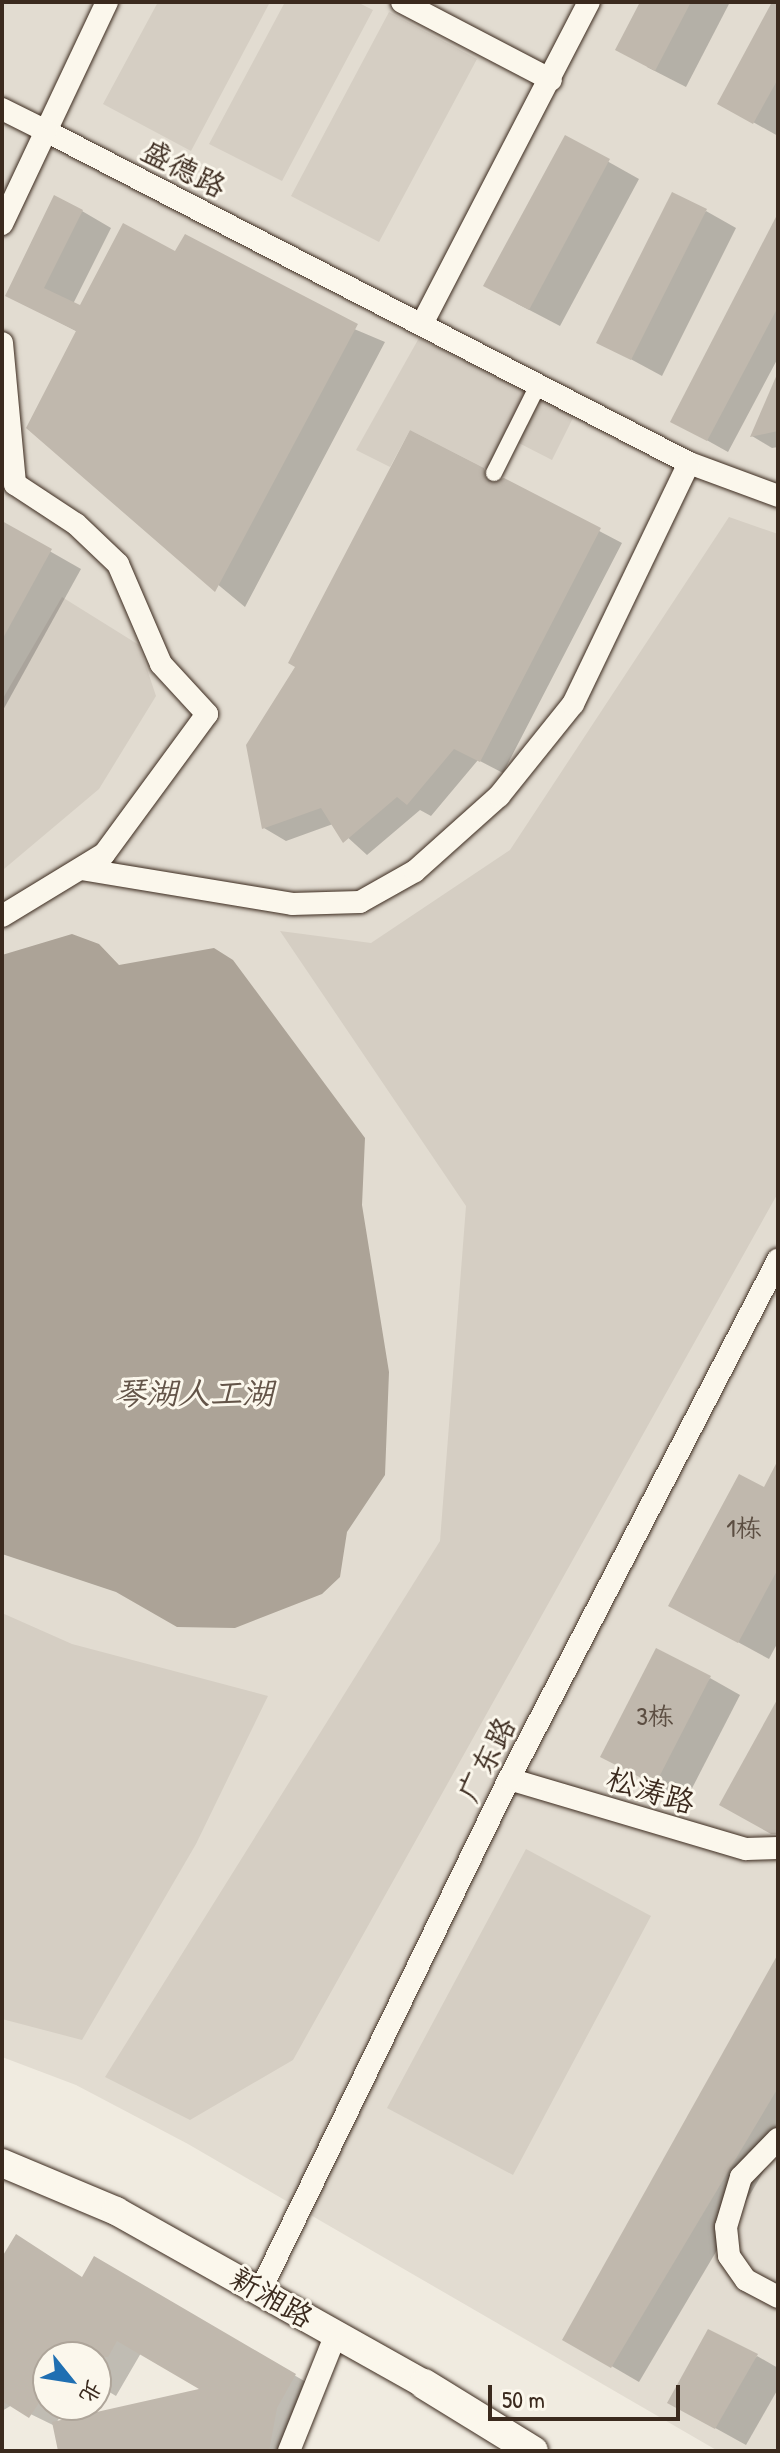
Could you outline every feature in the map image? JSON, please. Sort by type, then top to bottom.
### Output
[{"type":"main road","name":"新湘路","points":[[424,2384],[533,2451]]},
{"type":"street","points":[[2,224],[107,2]]},
{"type":"street","points":[[402,2],[551,80]]},
{"type":"street","points":[[422,324],[589,2]]},
{"type":"street","name":"盛德路","points":[[2,109],[689,463],[778,496]]},
{"type":"street","points":[[2,343],[15,484],[76,524],[118,564],[161,664],[207,714],[104,854],[2,916]]},
{"type":"street","points":[[494,473],[538,385]]},
{"type":"street","points":[[81,869],[292,904],[360,902],[415,871],[499,796],[573,704],[689,463]]},
{"type":"street","name":"广东路","points":[[260,2291],[509,1779],[778,1260]]},
{"type":"street","name":"松涛路","points":[[509,1779],[746,1849],[778,1848]]},
{"type":"street","points":[[778,2139],[741,2177],[726,2227],[729,2256],[746,2280],[778,2297]]},
{"type":"street","name":"新湘路","points":[[2,2163],[116,2211],[424,2384]]},
{"type":"street","points":[[289,2451],[336,2334]]},
{"type":"shaded area","points":[[2,2],[778,2],[778,2451],[718,2451],[188,2144],[76,2085],[2,2057]]},
{"type":"shaded area","points":[[158,2],[270,2],[191,151],[103,104]]},
{"type":"shaded area","points":[[285,2],[357,2],[373,10],[282,181],[209,144]]},
{"type":"shaded area","points":[[389,12],[477,59],[379,242],[291,196]]},
{"type":"shaded area","points":[[419,338],[574,416],[552,460],[511,439],[494,473],[410,430],[390,467],[356,450]]},
{"type":"shaded area","points":[[729,517],[778,534],[778,1193],[293,2060],[190,2120],[105,2077],[440,1541],[466,1206],[280,931],[371,943],[510,850]]},
{"type":"shaded area","points":[[62,597],[139,645],[156,696],[99,789],[4,869],[2,700]]},
{"type":"shaded area","points":[[2,1613],[72,1644],[268,1696],[196,1844],[82,2040],[2,2019]]},
{"type":"shaded area","points":[[526,1849],[651,1916],[513,2175],[387,2108]]},
{"type":"water","name":"琴湖人工湖","points":[[72,934],[99,944],[119,965],[214,948],[233,960],[365,1138],[362,1205],[389,1372],[385,1475],[347,1532],[340,1577],[322,1594],[235,1628],[177,1627],[116,1592],[2,1554],[2,955]]},
{"type":"building","points":[[640,2],[691,2],[655,71],[615,50]]},
{"type":"building","points":[[772,2],[778,2],[778,79],[753,124],[717,104]]},
{"type":"building","points":[[565,135],[610,159],[529,310],[483,286]]},
{"type":"building","points":[[672,192],[707,209],[631,360],[596,343]]},
{"type":"building","points":[[54,195],[83,210],[44,288],[80,305],[123,223],[175,251],[185,234],[358,324],[215,592],[26,428],[76,331],[5,296]]},
{"type":"building","points":[[778,213],[778,307],[707,441],[670,422]]},
{"type":"building","points":[[778,372],[778,431],[750,437]]},
{"type":"building","points":[[410,430],[484,468],[488,482],[504,478],[601,528],[480,762],[454,749],[407,805],[397,797],[343,843],[321,808],[262,829],[246,745],[295,667],[288,663]]},
{"type":"building","points":[[2,521],[52,549],[2,640]]},
{"type":"building","points":[[778,1460],[778,1569],[738,1643],[668,1606],[739,1474],[764,1487]]},
{"type":"building","points":[[656,1648],[711,1676],[655,1785],[600,1757]]},
{"type":"building","points":[[778,1698],[778,1834],[771,1834],[719,1805]]},
{"type":"building","points":[[778,1954],[778,2088],[611,2368],[562,2340]]},
{"type":"building","points":[[16,2234],[82,2277],[94,2256],[296,2374],[277,2408],[269,2451],[58,2451],[52,2422],[112,2421],[112,2409],[199,2389],[117,2341],[112,2350],[112,2341],[32,2341],[32,2413],[29,2418],[2,2401],[2,2257]]},
{"type":"building","points":[[708,2329],[758,2354],[715,2429],[667,2403]]}]
